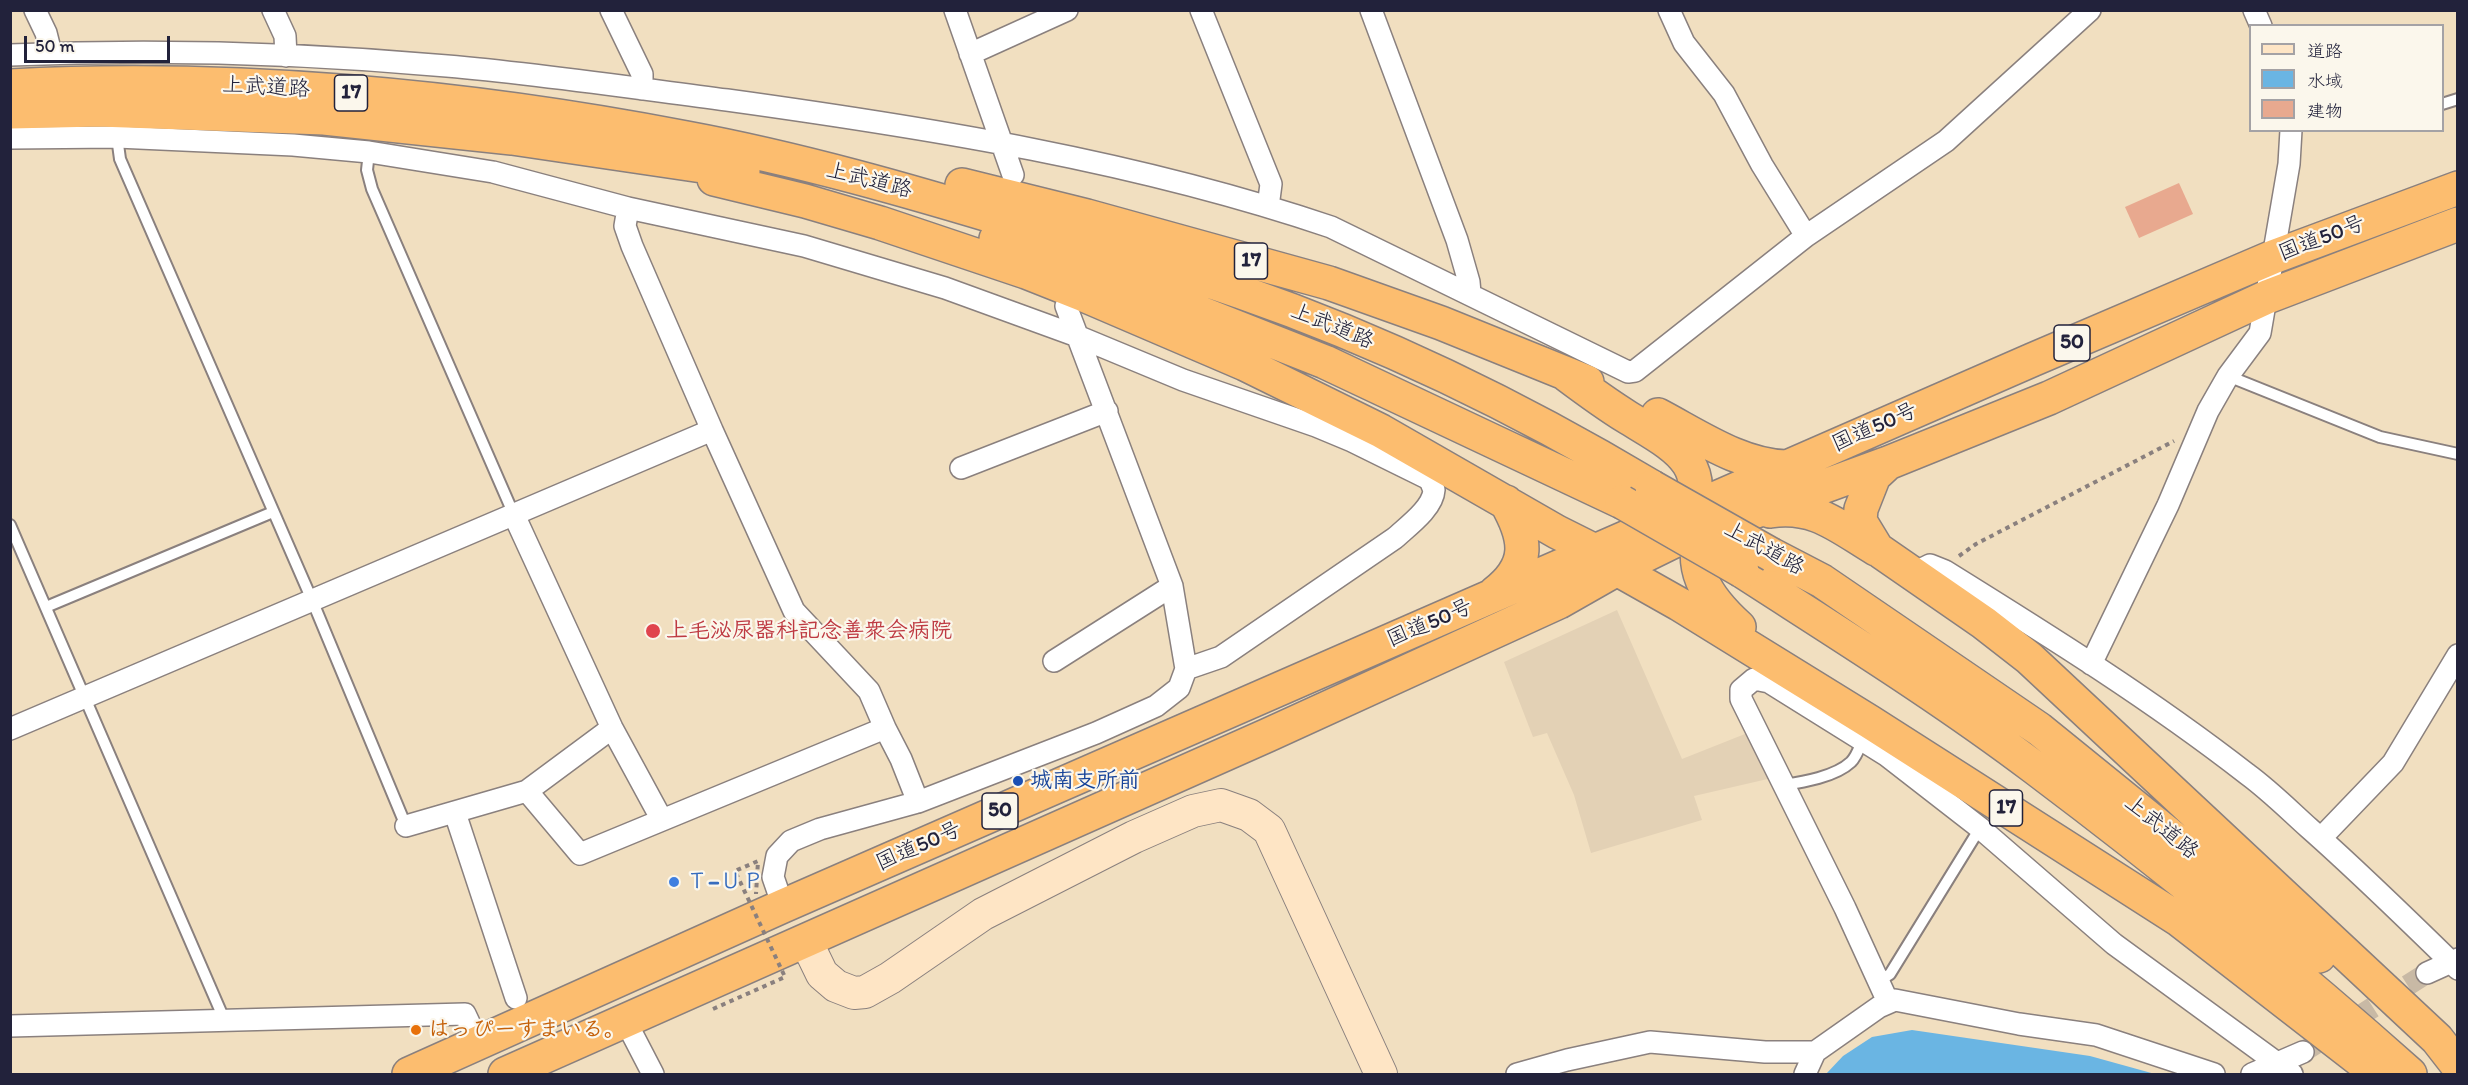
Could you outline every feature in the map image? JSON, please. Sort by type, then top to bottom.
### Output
[{"type":"highway","name":"上武道路","points":[[10,86],[163,83],[392,96],[539,114],[688,138],[924,196],[1162,266],[1242,292],[1353,335],[1447,376],[1556,432],[1822,581],[2039,729],[2457,1067]]},
{"type":"highway","name":"上武道路","points":[[10,112],[99,110],[324,118],[512,138],[726,168],[887,206],[1033,251],[1140,289],[1325,362],[1622,502],[1742,571],[1885,662],[2035,768],[2220,914],[2410,1074]]},
{"type":"highway","name":"17","points":[[688,138],[816,152],[856,160],[1087,216],[1284,270],[1380,300],[1614,393],[1738,456],[1770,466],[1787,466]]},
{"type":"highway","name":"17","points":[[608,152],[805,201],[880,223],[1026,272],[1245,364],[1381,431],[1679,604],[1791,675],[1866,732],[2178,919],[2378,1074]]},
{"type":"highway","name":"国道50号","points":[[409,1074],[479,1044],[770,900],[1484,601],[1605,560],[1696,520],[1787,466],[2273,257],[2457,188]]},
{"type":"highway","name":"国道50号","points":[[1696,520],[1747,515],[1888,463],[2049,398],[2267,297],[2457,224]]},
{"type":"highway","name":"17","points":[[1567,375],[1600,400],[1673,445],[1682,453],[1695,475],[1696,520]]},
{"type":"highway","name":"17","points":[[1888,463],[1874,476],[1861,509],[1860,521],[1877,549],[1984,623],[2068,693],[2437,1039],[2457,1067]]},
{"type":"highway","points":[[1484,601],[1510,579],[1523,552],[1521,532],[1506,502]]},
{"type":"highway","points":[[1747,515],[1791,508],[1823,517],[1877,549]]},
{"type":"highway","points":[[1696,520],[1698,560],[1706,592],[1738,626],[1787,664],[1791,675]]},
{"type":"highway","name":"国道50号","points":[[505,1074],[542,1062],[626,1022],[1268,735],[1559,602],[1605,560]]},
{"type":"street","points":[[35,10],[46,33],[51,53]]},
{"type":"street","points":[[273,10],[285,36],[286,56]]},
{"type":"street","points":[[611,10],[642,74],[642,89]]},
{"type":"street","points":[[955,10],[1013,175]]},
{"type":"street","points":[[970,54],[1066,10]]},
{"type":"street","points":[[1201,10],[1271,184],[1268,207]]},
{"type":"street","points":[[1371,10],[1457,240],[1470,293]]},
{"type":"street","points":[[1669,10],[1684,43],[1724,94],[1762,165],[1806,236]]},
{"type":"street","points":[[10,55],[136,52],[286,56],[449,66],[826,114],[1003,143],[1099,163],[1268,207],[1331,227],[1628,372],[1635,371],[1806,236],[1946,141],[2090,10]]},
{"type":"street","points":[[2254,10],[2260,24]]},
{"type":"street","points":[[2091,664],[2168,505],[2208,411],[2228,376],[2260,333],[2289,164],[2291,132]]},
{"type":"street","points":[[10,138],[117,137],[293,145],[369,152],[492,172],[628,208],[804,246],[945,288],[1077,336],[1183,380],[1335,433],[1425,477],[1433,486],[1432,499],[1395,538],[1221,657],[1186,669]]},
{"type":"street","points":[[628,208],[625,226],[632,246],[794,611],[869,691],[901,759],[918,802]]},
{"type":"street","points":[[770,900],[777,856],[791,841],[820,829],[918,802],[1096,734],[1156,706],[1179,688],[1186,669],[1172,586],[1066,306]]},
{"type":"street","points":[[962,468],[1107,411]]},
{"type":"street","points":[[10,729],[712,430]]},
{"type":"street","points":[[514,515],[612,728],[662,820]]},
{"type":"street","points":[[1918,577],[1922,569],[1930,565],[1945,571],[2091,664],[2211,746],[2250,776],[2455,963],[2427,973]]},
{"type":"street","points":[[1054,661],[1172,586]]},
{"type":"street","points":[[2320,838],[2393,764],[2457,656]]},
{"type":"street","points":[[1888,1002],[1845,908],[1741,699],[1741,690],[1750,681],[1760,679],[1769,682],[1866,732],[1886,755],[1980,828],[2114,944],[2285,1069]]},
{"type":"street","points":[[406,826],[527,791],[612,728]]},
{"type":"street","points":[[527,791],[580,854],[885,729]]},
{"type":"street","points":[[806,941],[822,974],[836,986],[854,993],[865,992],[890,978],[983,914],[1134,837],[1193,811],[1221,805],[1249,815],[1269,830],[1381,1074]]},
{"type":"street","points":[[455,813],[516,998]]},
{"type":"street","points":[[1804,1074],[1815,1052],[1888,1002],[1895,1000],[2019,1024],[2096,1035],[2214,1074]]},
{"type":"street","points":[[10,1026],[465,1014],[479,1044]]},
{"type":"street","points":[[626,1022],[653,1074]]},
{"type":"street","points":[[1517,1074],[1567,1060],[1650,1042],[1765,1052],[1815,1052]]},
{"type":"street","points":[[2252,1074],[2285,1069],[2303,1052]]},
{"type":"lane","points":[[117,137],[120,159],[312,600],[406,826]]},
{"type":"lane","points":[[369,152],[367,170],[372,189],[514,515]]},
{"type":"lane","points":[[2228,376],[2380,437],[2457,454]]},
{"type":"lane","points":[[46,607],[273,512]]},
{"type":"lane","points":[[10,525],[224,1019]]},
{"type":"lane","points":[[1782,785],[1836,771],[1846,766],[1856,756],[1866,732]]},
{"type":"lane","points":[[1879,981],[1890,974],[1980,828]]},
{"type":"path","points":[[1976,544],[2175,440],[2198,436]]},
{"type":"path","points":[[713,1009],[785,977],[735,871],[758,861],[770,900]]},
{"type":"shaded area","points":[[1617,610],[1682,759],[1750,732],[1772,778],[1694,796],[1702,820],[1591,853],[1574,795],[1547,733],[1533,737],[1504,662]]},
{"type":"water","points":[[1912,1030],[2090,1056],[2155,1074],[1826,1074],[1843,1056],[1872,1037]]},
{"type":"building","points":[[2179,183],[2193,214],[2139,238],[2125,207]]},
{"type":"tunnel","points":[[2303,1052],[2427,973]]},
{"type":"place","name":"上毛泌尿器科記念善衆会病院","points":[[653,631]]},
{"type":"place","name":"城南支所前","points":[[1018,781]]},
{"type":"place","name":"Ｔ−ＵＰ","points":[[674,882]]},
{"type":"place","name":"はっぴーすまいる。","points":[[416,1030]]}]
